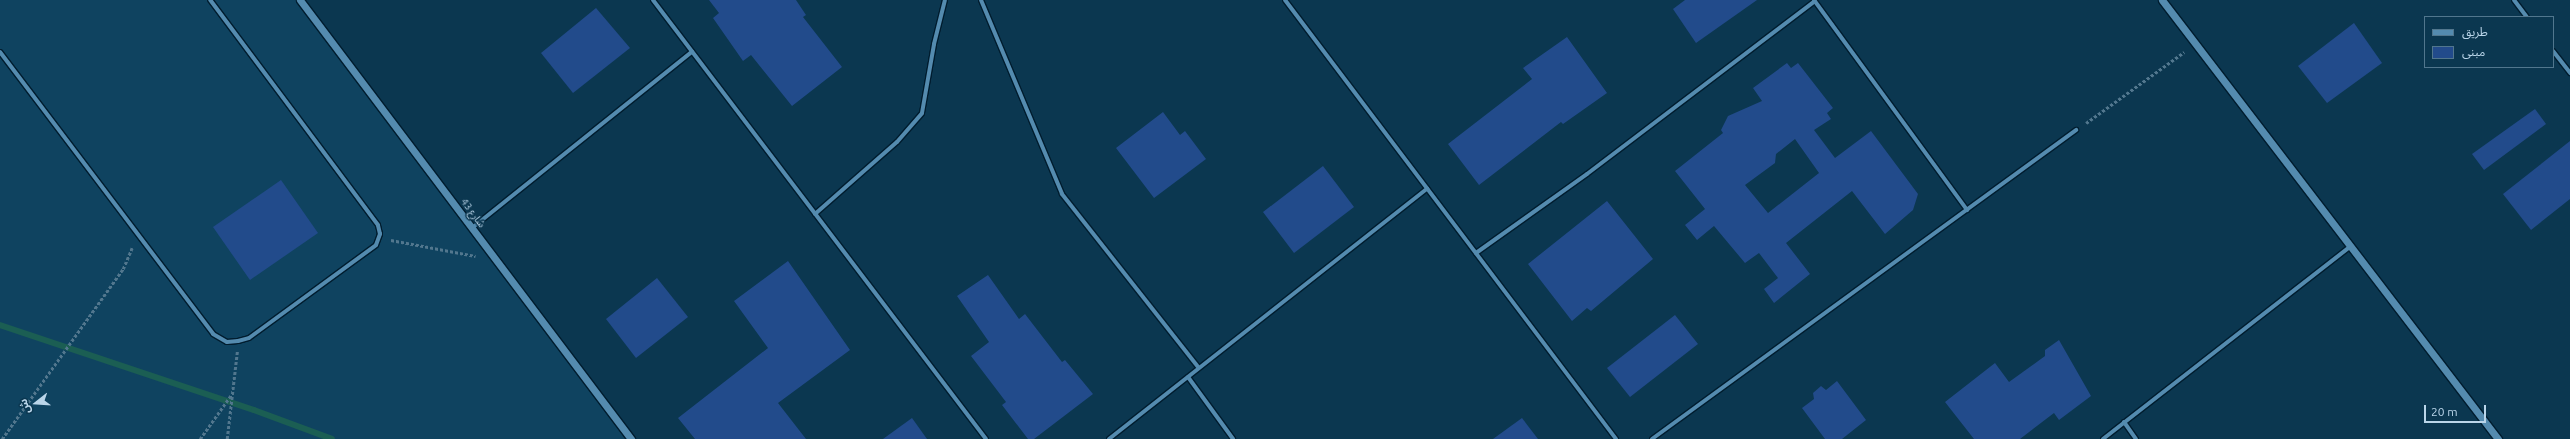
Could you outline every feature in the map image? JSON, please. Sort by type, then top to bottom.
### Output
[{"type":"street","points":[[0,52],[213,334],[223,341],[238,341],[249,338],[376,245],[379,237],[378,224],[210,0]]},
{"type":"street","name":"شارع 43","points":[[300,0],[631,439]]},
{"type":"street","points":[[653,0],[986,439]]},
{"type":"street","points":[[815,214],[897,142],[922,113],[934,44],[945,0]]},
{"type":"street","points":[[981,0],[1062,194],[1199,368]]},
{"type":"street","points":[[1284,0],[1616,439]]},
{"type":"street","points":[[1476,253],[1587,174],[1815,0],[1967,210]]},
{"type":"street","points":[[2162,0],[2498,439]]},
{"type":"street","points":[[2514,0],[2526,16]]},
{"type":"street","points":[[472,228],[692,52]]},
{"type":"street","points":[[2554,52],[2570,73]]},
{"type":"street","points":[[1652,439],[2076,130]]},
{"type":"street","points":[[1109,439],[1427,189]]},
{"type":"street","points":[[2103,439],[2351,246]]},
{"type":"street","points":[[1188,377],[1233,439]]},
{"type":"street","points":[[2124,422],[2136,439]]},
{"type":"path","points":[[2076,130],[2195,43]]},
{"type":"path","points":[[2,439],[123,269],[138,234]]},
{"type":"path","points":[[379,237],[496,260]]},
{"type":"path","points":[[227,439],[238,341]]},
{"type":"path","points":[[200,439],[231,394]]},
{"type":"shaded area","points":[[0,0],[300,0],[631,439],[0,439]]},
{"type":"building","points":[[709,0],[796,0],[806,15],[803,17],[842,67],[792,106],[751,55],[743,61],[713,18],[719,13]]},
{"type":"building","points":[[1685,0],[1757,0],[1696,43],[1673,9]]},
{"type":"building","points":[[596,8],[630,48],[573,93],[541,53]]},
{"type":"building","points":[[2354,23],[2382,63],[2327,103],[2298,66]]},
{"type":"building","points":[[1567,37],[1607,93],[1563,124],[1561,122],[1479,185],[1448,144],[1532,79],[1523,68]]},
{"type":"building","points":[[1787,63],[1791,68],[1798,63],[1833,108],[1827,113],[1831,119],[1814,130],[1835,158],[1871,131],[1918,194],[1913,210],[1885,234],[1852,191],[1786,243],[1810,274],[1774,303],[1764,289],[1778,278],[1759,253],[1745,263],[1714,226],[1697,240],[1685,225],[1705,209],[1675,171],[1723,133],[1721,130],[1728,116],[1762,101],[1753,88]],"holes":[[[1795,139],[1819,173],[1768,213],[1745,185],[1775,163],[1776,154]]]},
{"type":"building","points":[[2535,109],[2546,124],[2484,170],[2472,154]]},
{"type":"building","points":[[1163,112],[1180,135],[1185,131],[1206,159],[1154,198],[1116,148]]},
{"type":"building","points":[[2570,141],[2570,199],[2531,230],[2503,194]]},
{"type":"building","points":[[1323,166],[1354,207],[1294,253],[1263,212]]},
{"type":"building","points":[[281,180],[318,233],[250,280],[213,227]]},
{"type":"building","points":[[1607,201],[1653,259],[1591,311],[1587,308],[1572,321],[1528,264]]},
{"type":"building","points":[[788,261],[850,350],[778,403],[806,439],[695,439],[678,418],[768,348],[734,301]]},
{"type":"building","points":[[988,275],[1019,319],[1025,314],[1062,362],[1065,360],[1093,394],[1034,439],[1028,439],[1002,405],[1006,402],[971,356],[989,342],[957,296]]},
{"type":"building","points":[[657,278],[688,317],[636,358],[606,319]]},
{"type":"building","points":[[1675,315],[1698,344],[1630,397],[1607,368]]},
{"type":"building","points":[[2059,340],[2091,396],[2059,420],[2054,413],[2020,439],[1974,439],[1945,402],[1995,363],[2009,382],[2045,356],[2045,350]]},
{"type":"building","points":[[1837,381],[1866,420],[1842,439],[1825,439],[1802,408],[1814,399],[1813,393],[1821,386],[1826,390]]},
{"type":"building","points":[[912,418],[927,439],[883,439]]},
{"type":"building","points":[[1522,418],[1538,439],[1493,439]]},
{"type":"waterway","points":[[0,325],[254,410],[332,439]]}]
